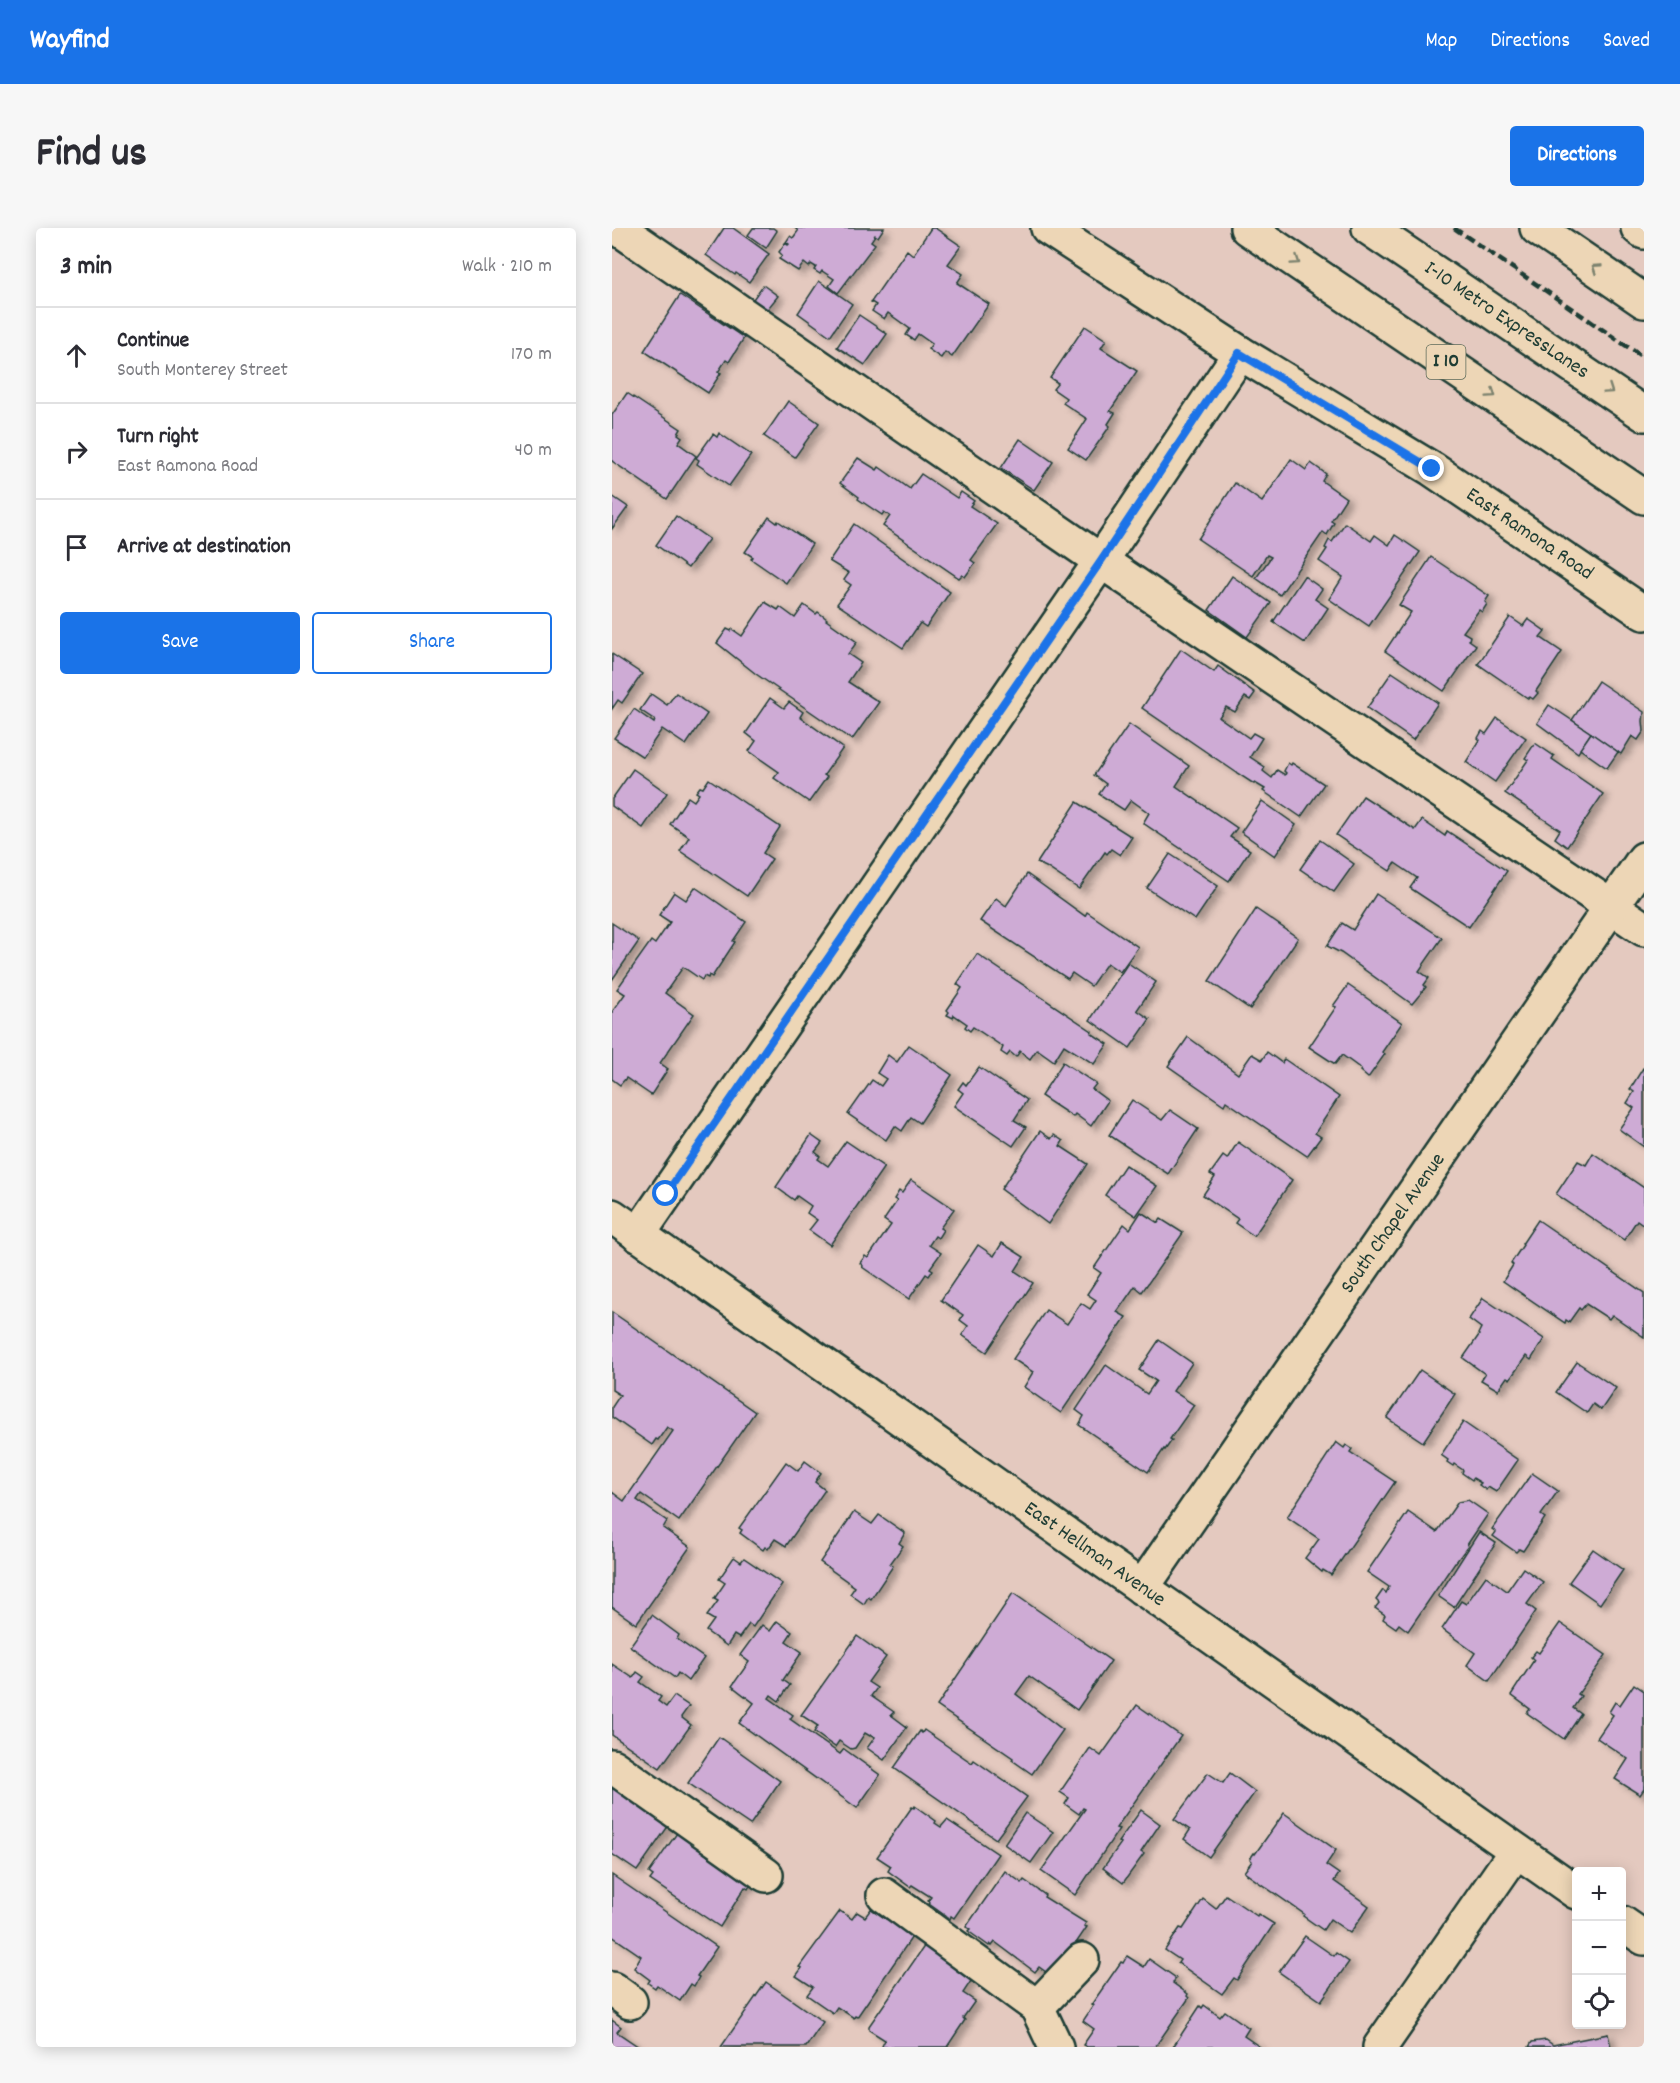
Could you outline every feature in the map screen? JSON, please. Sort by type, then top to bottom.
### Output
[{"type":"main road","points":[[618,228],[1101,561],[1644,929]]},
{"type":"main road","name":"East Ramona Road","points":[[1048,228],[1239,353],[1432,469],[1644,613]]},
{"type":"main road","name":"I 10","points":[[1247,228],[1644,497]]},
{"type":"main road","name":"I-10 Metro ExpressLanes","points":[[1369,228],[1644,414]]},
{"type":"main road","points":[[1537,228],[1644,300]]},
{"type":"main road","points":[[1638,228],[1644,232]]},
{"type":"main road","points":[[625,1226],[1101,561],[1239,353]]},
{"type":"main road","name":"South Chapel Avenue","points":[[1142,1588],[1644,859]]},
{"type":"main road","name":"East Hellman Avenue","points":[[625,1226],[1572,1889]]},
{"type":"main road","points":[[612,1766],[766,1875]]},
{"type":"main road","points":[[1380,2047],[1516,1851]]},
{"type":"main road","points":[[884,1895],[1037,2007],[1056,2047]]},
{"type":"main road","points":[[1626,1926],[1644,1938]]},
{"type":"main road","points":[[1037,2007],[1082,1960]]},
{"type":"building","points":[[724,228],[733,228],[769,254],[749,282],[706,255]]},
{"type":"building","points":[[753,228],[773,228],[777,231],[766,248],[748,235]]},
{"type":"building","points":[[795,228],[884,228],[878,237],[875,235],[871,241],[875,244],[838,293],[829,286],[834,279],[822,271],[820,274],[811,264],[809,267],[804,263],[798,271],[779,259],[782,255],[779,252],[785,243],[788,245],[786,242],[790,236],[793,238],[798,231]]},
{"type":"building","points":[[931,228],[935,228],[961,246],[948,264],[963,274],[957,283],[989,304],[952,357],[945,352],[941,358],[928,349],[932,344],[918,334],[914,340],[906,335],[910,329],[888,313],[884,319],[872,311],[876,305],[871,302],[907,250],[913,255]]},
{"type":"building","points":[[819,281],[852,304],[830,336],[798,313]]},
{"type":"building","points":[[763,285],[778,296],[765,312],[751,302]]},
{"type":"building","points":[[680,295],[744,338],[729,362],[726,360],[718,372],[721,373],[708,393],[644,351]]},
{"type":"building","points":[[859,315],[887,334],[865,365],[837,347]]},
{"type":"building","points":[[1085,326],[1106,340],[1101,348],[1137,371],[1110,411],[1115,413],[1108,424],[1110,426],[1086,460],[1068,448],[1087,419],[1063,403],[1066,398],[1053,389],[1058,383],[1050,378]]},
{"type":"building","points":[[627,393],[681,429],[678,434],[682,437],[678,443],[696,456],[667,499],[612,461],[612,415]]},
{"type":"building","points":[[788,401],[819,423],[795,457],[764,436]]},
{"type":"building","points":[[719,433],[751,455],[729,486],[697,464],[699,460],[696,458],[713,434],[717,437]]},
{"type":"building","points":[[1020,439],[1053,462],[1034,490],[1001,468]]},
{"type":"building","points":[[858,458],[877,470],[879,467],[910,489],[921,474],[957,498],[961,492],[974,501],[970,506],[997,524],[971,560],[975,563],[965,577],[962,575],[959,578],[883,526],[890,516],[884,512],[882,515],[858,499],[859,497],[840,483]]},
{"type":"building","points":[[1291,459],[1306,470],[1311,463],[1326,474],[1322,481],[1346,498],[1331,521],[1334,523],[1327,535],[1323,532],[1280,595],[1256,578],[1271,557],[1267,555],[1253,576],[1198,539],[1235,483],[1262,502]]},
{"type":"building","points":[[612,496],[628,507],[612,529]]},
{"type":"building","points":[[676,516],[709,539],[688,568],[656,545]]},
{"type":"building","points":[[769,517],[812,544],[786,583],[751,559],[753,557],[745,552]]},
{"type":"building","points":[[1345,523],[1371,541],[1375,535],[1389,545],[1395,535],[1420,552],[1369,626],[1329,599],[1343,577],[1319,561],[1327,549],[1325,548],[1329,540],[1332,542]]},
{"type":"building","points":[[854,524],[950,592],[926,627],[920,623],[903,648],[837,604],[851,585],[844,580],[849,573],[829,561]]},
{"type":"building","points":[[1431,557],[1489,596],[1482,612],[1479,610],[1463,632],[1470,636],[1469,640],[1476,645],[1444,691],[1385,651],[1411,612],[1399,605]]},
{"type":"building","points":[[1232,576],[1271,603],[1247,637],[1209,610]]},
{"type":"building","points":[[1304,576],[1322,589],[1315,599],[1328,608],[1305,643],[1273,622]]},
{"type":"building","points":[[765,602],[778,610],[780,607],[795,618],[804,605],[816,614],[818,612],[857,642],[848,654],[861,663],[848,682],[879,702],[852,740],[756,674],[717,643],[727,629],[731,631],[732,629],[742,636]]},
{"type":"building","points":[[1510,617],[1523,626],[1528,619],[1545,631],[1540,637],[1562,652],[1533,699],[1530,697],[1529,699],[1478,664]]},
{"type":"building","points":[[1181,649],[1214,672],[1218,666],[1255,693],[1250,700],[1245,697],[1235,712],[1226,707],[1219,717],[1249,738],[1253,733],[1262,738],[1250,757],[1265,767],[1263,771],[1272,778],[1277,770],[1285,775],[1284,771],[1288,763],[1291,765],[1292,763],[1324,784],[1301,817],[1263,791],[1265,789],[1237,773],[1142,708]]},
{"type":"building","points":[[612,654],[642,674],[622,703],[618,700],[612,709]]},
{"type":"building","points":[[1392,672],[1438,703],[1413,740],[1367,708]]},
{"type":"building","points":[[1598,681],[1644,712],[1644,731],[1638,740],[1632,736],[1621,754],[1572,720]]},
{"type":"building","points":[[676,693],[707,714],[686,745],[662,729],[643,757],[614,738],[634,709],[654,723],[655,720],[640,710],[651,694],[667,705]]},
{"type":"building","points":[[770,698],[784,708],[789,702],[803,712],[800,717],[843,748],[824,775],[827,777],[809,802],[774,778],[779,772],[749,751],[756,741],[746,733]]},
{"type":"building","points":[[1549,705],[1591,733],[1578,753],[1537,723]]},
{"type":"building","points":[[1497,718],[1526,738],[1495,782],[1466,762],[1480,740],[1478,738],[1482,731],[1486,734]]},
{"type":"building","points":[[1129,724],[1189,766],[1176,786],[1237,828],[1230,837],[1250,850],[1229,881],[1143,823],[1149,813],[1131,800],[1124,810],[1099,794],[1106,784],[1094,775]]},
{"type":"building","points":[[1591,733],[1618,752],[1607,768],[1580,749]]},
{"type":"building","points":[[1535,743],[1554,756],[1552,759],[1603,794],[1567,847],[1555,838],[1560,830],[1505,793],[1528,760],[1525,758]]},
{"type":"building","points":[[633,769],[667,793],[643,828],[612,806],[612,799]]},
{"type":"building","points":[[709,779],[780,827],[763,853],[772,859],[747,896],[680,851],[689,837],[670,824],[688,797],[694,801],[699,794],[696,792],[700,787],[703,788]]},
{"type":"building","points":[[1363,796],[1415,830],[1422,820],[1445,836],[1447,831],[1507,871],[1469,927],[1410,888],[1417,878],[1395,863],[1390,871],[1336,835]]},
{"type":"building","points":[[1262,801],[1296,825],[1275,856],[1241,832]]},
{"type":"building","points":[[1077,802],[1132,837],[1120,855],[1111,849],[1107,854],[1105,852],[1079,889],[1037,863]]},
{"type":"building","points":[[1320,840],[1354,864],[1334,892],[1300,869]]},
{"type":"building","points":[[1170,854],[1218,886],[1195,920],[1147,888]]},
{"type":"building","points":[[1027,874],[1085,916],[1087,912],[1138,947],[1120,972],[1107,963],[1091,986],[1072,973],[1068,979],[980,921],[996,898],[1006,906]]},
{"type":"building","points":[[695,887],[746,922],[712,977],[704,976],[702,980],[683,967],[665,993],[694,1014],[660,1063],[668,1069],[651,1095],[626,1078],[620,1085],[612,1079],[612,1012],[625,994],[617,989],[651,941],[655,944],[670,922],[659,915],[674,892],[686,900]]},
{"type":"building","points":[[1376,894],[1442,938],[1419,971],[1429,978],[1424,985],[1426,987],[1412,1004],[1341,953],[1327,946],[1342,923],[1353,930]]},
{"type":"building","points":[[1256,909],[1298,938],[1250,1009],[1209,981]]},
{"type":"building","points":[[612,923],[639,941],[612,980]]},
{"type":"building","points":[[977,954],[1108,1044],[1094,1064],[1064,1045],[1054,1061],[1037,1049],[1030,1059],[1020,1051],[1016,1057],[1010,1052],[1007,1056],[1001,1052],[1003,1047],[973,1027],[970,1031],[965,1027],[967,1024],[954,1015],[953,1018],[947,1015],[949,1012],[947,1010],[962,988],[957,984]]},
{"type":"building","points":[[1128,963],[1156,982],[1137,1010],[1150,1019],[1130,1048],[1090,1020]]},
{"type":"building","points":[[1348,985],[1402,1023],[1382,1052],[1385,1054],[1368,1078],[1360,1071],[1361,1069],[1342,1055],[1335,1064],[1309,1047]]},
{"type":"building","points":[[1188,1037],[1238,1074],[1252,1054],[1262,1060],[1267,1052],[1282,1063],[1284,1059],[1339,1097],[1315,1133],[1321,1137],[1307,1156],[1226,1101],[1224,1105],[1168,1066]]},
{"type":"building","points":[[909,1045],[952,1075],[920,1123],[911,1117],[902,1131],[895,1126],[886,1140],[848,1114],[872,1080],[881,1086],[886,1079],[877,1073],[888,1055],[897,1062]]},
{"type":"building","points":[[1063,1062],[1096,1084],[1092,1089],[1108,1101],[1091,1126],[1075,1114],[1073,1117],[1041,1096]]},
{"type":"building","points":[[979,1067],[1027,1100],[1014,1120],[1026,1127],[1013,1146],[954,1106],[963,1093],[958,1089],[963,1082],[966,1085]]},
{"type":"building","points":[[1643,1068],[1644,1147],[1619,1129],[1634,1108],[1627,1103],[1634,1092],[1630,1089]]},
{"type":"building","points":[[1132,1100],[1162,1120],[1170,1110],[1198,1129],[1168,1174],[1109,1135]]},
{"type":"building","points":[[1040,1131],[1051,1139],[1054,1135],[1063,1141],[1060,1146],[1088,1164],[1048,1224],[1001,1189]]},
{"type":"building","points":[[811,1135],[822,1143],[815,1152],[820,1156],[818,1159],[828,1166],[846,1141],[884,1167],[830,1245],[809,1230],[817,1220],[807,1213],[811,1206],[797,1196],[794,1200],[776,1187]]},
{"type":"building","points":[[1238,1142],[1292,1180],[1254,1236],[1235,1223],[1238,1219],[1203,1195],[1215,1177],[1210,1174],[1223,1156],[1227,1159]]},
{"type":"building","points":[[1593,1153],[1644,1188],[1644,1225],[1637,1220],[1624,1240],[1556,1194],[1578,1161],[1586,1165]]},
{"type":"building","points":[[1125,1165],[1157,1186],[1136,1216],[1105,1195]]},
{"type":"building","points":[[911,1180],[954,1209],[940,1228],[943,1230],[938,1238],[935,1236],[929,1245],[941,1253],[930,1268],[933,1270],[929,1276],[926,1274],[909,1299],[862,1267],[860,1263],[865,1256],[868,1258],[891,1225],[884,1220],[897,1201],[894,1199],[899,1191],[902,1193]]},
{"type":"building","points":[[1141,1212],[1158,1223],[1161,1219],[1183,1233],[1142,1292],[1135,1286],[1117,1312],[1126,1317],[1061,1413],[1024,1387],[1033,1372],[1013,1359],[1046,1310],[1067,1324],[1081,1303],[1090,1309],[1096,1300],[1087,1294],[1101,1273],[1094,1268],[1124,1224],[1130,1229]]},
{"type":"building","points":[[1538,1220],[1644,1293],[1644,1337],[1612,1315],[1609,1319],[1586,1304],[1581,1310],[1579,1308],[1569,1322],[1566,1320],[1565,1323],[1503,1281],[1513,1265],[1511,1263]]},
{"type":"building","points":[[1002,1243],[1024,1257],[1015,1271],[1033,1283],[987,1352],[962,1335],[968,1326],[960,1320],[963,1315],[941,1300],[978,1245],[994,1256]]},
{"type":"building","points":[[1483,1298],[1544,1339],[1531,1360],[1526,1356],[1510,1379],[1507,1377],[1498,1390],[1481,1380],[1485,1374],[1463,1358],[1479,1335],[1481,1328],[1469,1319]]},
{"type":"building","points":[[612,1312],[755,1412],[679,1521],[641,1494],[637,1500],[667,1521],[663,1528],[690,1547],[636,1624],[612,1607],[612,1492],[624,1501],[673,1431],[667,1427],[652,1445],[612,1417],[612,1407],[620,1395],[612,1390]]},
{"type":"building","points":[[1159,1340],[1192,1363],[1173,1391],[1194,1405],[1148,1472],[1079,1425],[1084,1416],[1076,1410],[1106,1365],[1147,1394],[1156,1381],[1139,1370]]},
{"type":"building","points":[[1577,1362],[1616,1388],[1601,1410],[1593,1404],[1587,1413],[1556,1392]]},
{"type":"building","points":[[1420,1370],[1455,1394],[1423,1442],[1387,1418]]},
{"type":"building","points":[[1463,1422],[1518,1460],[1496,1492],[1488,1487],[1486,1490],[1479,1485],[1481,1483],[1462,1473],[1463,1470],[1447,1462],[1448,1460],[1441,1455]]},
{"type":"building","points":[[1336,1442],[1344,1448],[1346,1445],[1352,1449],[1350,1452],[1395,1482],[1331,1575],[1323,1570],[1322,1572],[1305,1558],[1319,1539],[1287,1517]]},
{"type":"building","points":[[805,1461],[821,1473],[815,1482],[825,1490],[786,1546],[775,1539],[768,1549],[765,1547],[763,1550],[740,1533],[742,1530],[739,1528],[786,1462],[798,1471]]},
{"type":"building","points":[[1532,1473],[1558,1491],[1541,1515],[1545,1518],[1523,1551],[1519,1549],[1516,1552],[1493,1536],[1496,1532],[1492,1529]]},
{"type":"building","points":[[1468,1500],[1488,1514],[1408,1631],[1399,1624],[1396,1628],[1383,1619],[1385,1615],[1375,1608],[1379,1603],[1376,1600],[1383,1590],[1386,1593],[1389,1587],[1367,1572],[1408,1512],[1437,1532],[1458,1502]]},
{"type":"building","points":[[854,1512],[872,1524],[879,1515],[905,1533],[899,1543],[903,1546],[890,1564],[893,1566],[871,1599],[868,1597],[864,1604],[850,1594],[855,1587],[820,1562]]},
{"type":"building","points":[[1479,1532],[1496,1543],[1454,1607],[1438,1596]]},
{"type":"building","points":[[1593,1549],[1623,1570],[1600,1604],[1569,1582]]},
{"type":"building","points":[[734,1557],[741,1562],[744,1558],[782,1584],[753,1627],[749,1624],[739,1638],[734,1635],[727,1646],[706,1631],[714,1620],[707,1616],[718,1601],[714,1599],[725,1583],[719,1579]]},
{"type":"building","points":[[1523,1568],[1543,1582],[1527,1604],[1536,1611],[1489,1681],[1467,1665],[1475,1653],[1442,1629],[1461,1601],[1466,1604],[1486,1576],[1507,1591]]},
{"type":"building","points":[[1013,1593],[1111,1661],[1077,1710],[1029,1676],[1016,1694],[1063,1730],[1032,1774],[1012,1760],[1013,1758],[937,1706]]},
{"type":"building","points":[[652,1615],[679,1635],[677,1639],[704,1658],[688,1681],[678,1673],[675,1678],[630,1646]]},
{"type":"building","points":[[777,1621],[792,1632],[786,1641],[802,1652],[783,1680],[790,1685],[779,1701],[771,1695],[769,1698],[793,1715],[790,1719],[840,1754],[844,1749],[880,1775],[857,1808],[739,1723],[754,1703],[732,1686],[749,1662],[740,1655],[762,1625],[770,1631]]},
{"type":"building","points":[[1560,1623],[1606,1655],[1578,1694],[1581,1696],[1573,1708],[1581,1714],[1564,1739],[1527,1713],[1530,1709],[1511,1695],[1534,1660],[1531,1657],[1536,1651],[1539,1653]]},
{"type":"building","points":[[857,1636],[886,1657],[868,1682],[877,1688],[871,1696],[894,1712],[891,1715],[907,1727],[884,1760],[867,1748],[875,1737],[865,1733],[855,1748],[851,1749],[839,1741],[835,1747],[814,1732],[818,1726],[801,1715]]},
{"type":"building","points":[[612,1664],[633,1678],[637,1672],[644,1677],[640,1682],[661,1697],[658,1701],[666,1707],[674,1696],[689,1706],[681,1717],[691,1725],[660,1768],[612,1735]]},
{"type":"building","points":[[1634,1684],[1644,1691],[1644,1789],[1640,1795],[1615,1779],[1628,1759],[1597,1738],[1613,1715],[1609,1712],[1615,1702],[1620,1705]]},
{"type":"building","points":[[1137,1705],[1181,1736],[1116,1828],[1119,1829],[1075,1895],[1041,1871],[1085,1809],[1083,1808],[1079,1814],[1065,1804],[1069,1798],[1060,1792],[1090,1748],[1101,1756]]},
{"type":"building","points":[[924,1730],[972,1763],[974,1760],[1027,1797],[996,1839],[894,1768],[920,1731],[922,1733]]},
{"type":"building","points":[[719,1737],[780,1781],[750,1825],[688,1783]]},
{"type":"building","points":[[1208,1773],[1223,1783],[1230,1773],[1255,1792],[1209,1857],[1184,1839],[1190,1830],[1174,1819]]},
{"type":"building","points":[[614,1786],[669,1825],[637,1871],[612,1854],[612,1789]]},
{"type":"building","points":[[915,1806],[941,1827],[947,1820],[998,1854],[954,1918],[951,1916],[950,1919],[929,1904],[931,1897],[912,1885],[910,1887],[888,1871],[891,1866],[877,1857],[912,1807]]},
{"type":"building","points":[[1141,1810],[1160,1824],[1141,1852],[1144,1854],[1123,1883],[1103,1868]]},
{"type":"building","points":[[1025,1813],[1053,1832],[1031,1863],[1004,1844]]},
{"type":"building","points":[[1284,1813],[1336,1850],[1326,1865],[1339,1874],[1334,1881],[1369,1906],[1350,1933],[1330,1919],[1323,1930],[1244,1872],[1252,1861],[1250,1859],[1254,1853]]},
{"type":"building","points":[[677,1833],[697,1846],[698,1843],[752,1882],[748,1889],[745,1887],[720,1927],[650,1880],[653,1876],[649,1873]]},
{"type":"building","points":[[1005,1871],[1022,1883],[1024,1880],[1045,1895],[1044,1897],[1086,1923],[1084,1926],[1087,1927],[1053,1977],[1039,1967],[1035,1972],[995,1942],[989,1946],[968,1931],[970,1929],[966,1927]]},
{"type":"building","points":[[612,1875],[717,1947],[697,1976],[699,1977],[694,1986],[691,1984],[680,2001],[657,1985],[655,1988],[648,1983],[650,1980],[634,1968],[641,1956],[612,1936]]},
{"type":"building","points":[[1226,1895],[1257,1916],[1258,1914],[1274,1924],[1237,1980],[1234,1978],[1222,1994],[1178,1963],[1180,1960],[1165,1950],[1180,1928],[1183,1929],[1203,1899],[1216,1909]]},
{"type":"building","points":[[871,1909],[886,1919],[888,1916],[914,1934],[857,2017],[854,2018],[837,2007],[833,2013],[807,1995],[813,1987],[796,1976],[802,1968],[799,1967],[840,1911],[852,1919],[857,1912],[865,1917]]},
{"type":"building","points":[[1305,1936],[1334,1956],[1336,1953],[1349,1962],[1321,2001],[1279,1972]]},
{"type":"building","points":[[927,1942],[973,1978],[963,1993],[975,2001],[947,2047],[883,2047],[885,2040],[869,2030],[869,2026]]},
{"type":"building","points":[[1127,1956],[1144,1967],[1149,1959],[1176,1978],[1173,1983],[1188,1994],[1189,1998],[1155,2047],[1087,2047],[1083,2045],[1094,2029],[1083,2021],[1093,2006],[1091,2005]]},
{"type":"building","points":[[766,1982],[823,2022],[806,2047],[721,2047]]},
{"type":"building","points":[[1204,2005],[1220,2017],[1225,2011],[1249,2028],[1244,2036],[1260,2047],[1173,2047],[1200,2006],[1202,2008]]},
{"type":"building","points":[[612,2020],[621,2027],[617,2032],[639,2047],[612,2047]]},
{"type":"building","points":[[1608,2034],[1611,2047],[1529,2047],[1532,2042],[1546,2040],[1553,2045]]},
{"type":"railway","points":[[1454,228],[1644,358]]},
{"type":"route","points":[[666,1194],[1101,561],[1239,353],[1432,469]]}]
